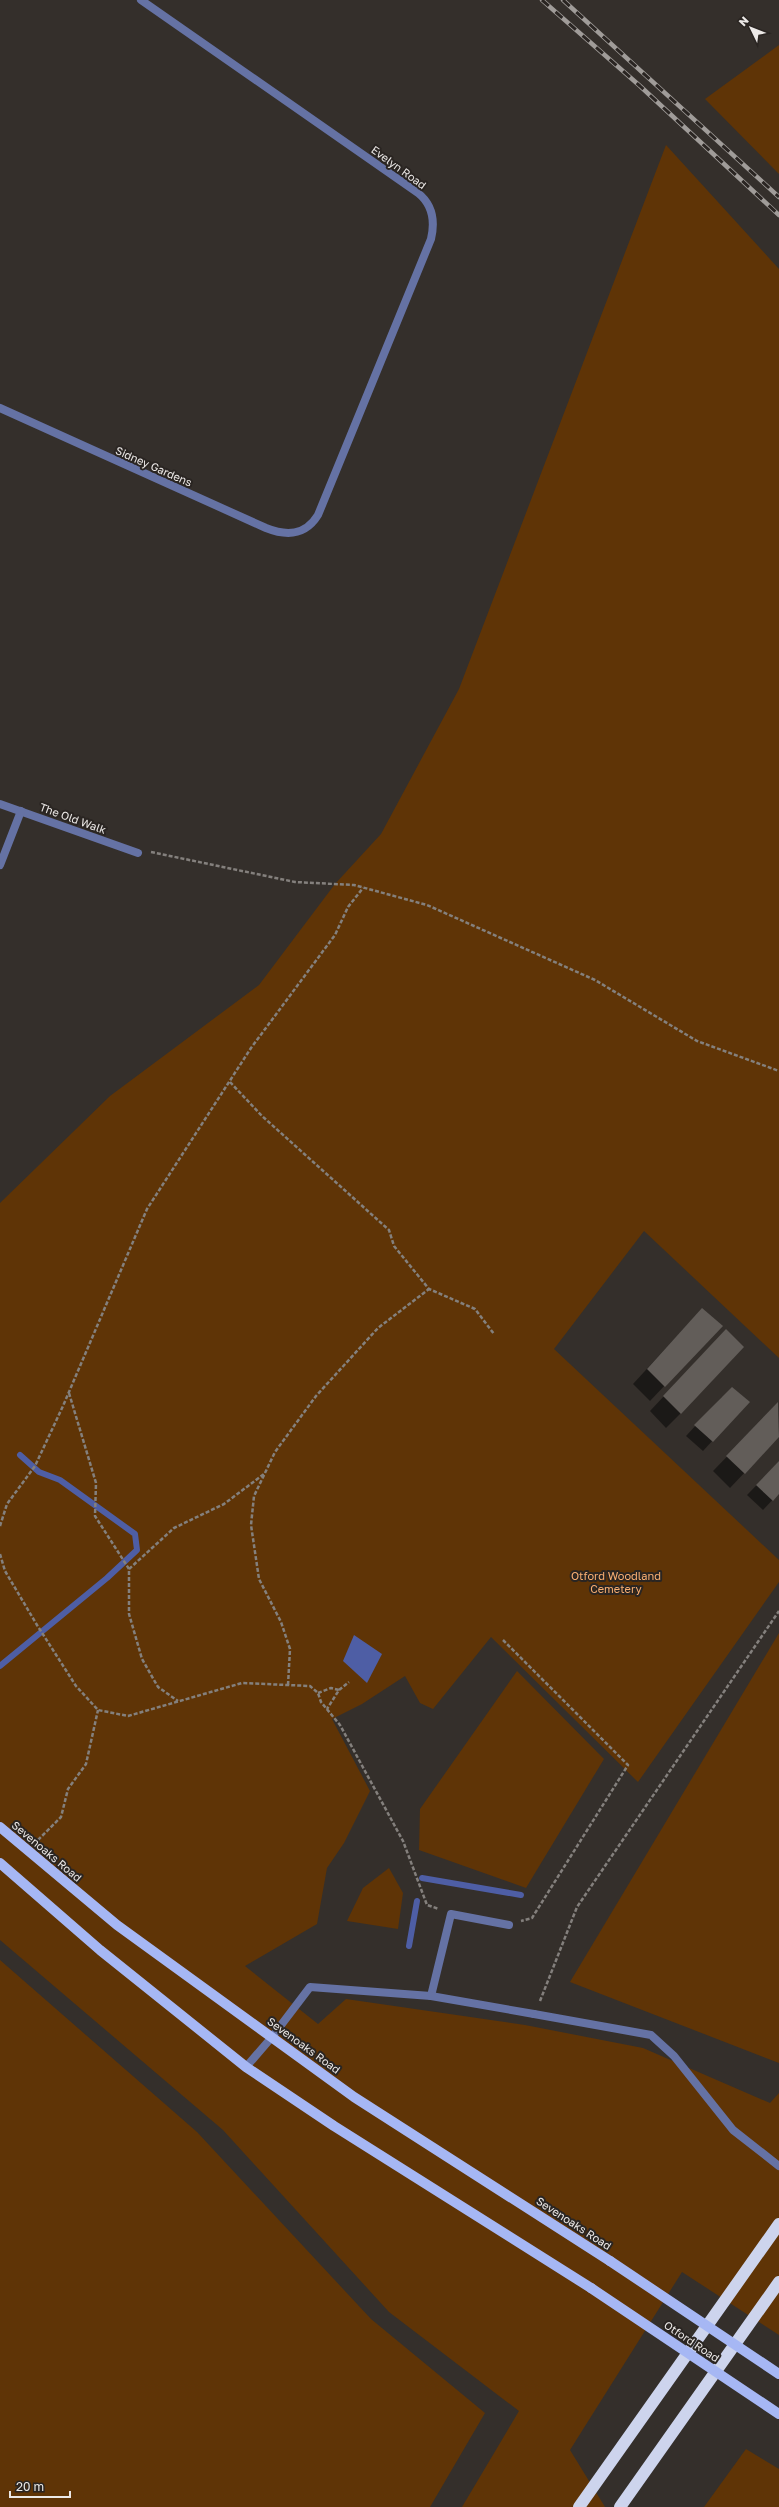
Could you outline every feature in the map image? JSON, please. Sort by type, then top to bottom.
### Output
[{"type":"highway","points":[[579,2507],[779,2224]]},
{"type":"highway","points":[[620,2507],[779,2282]]},
{"type":"main road","name":"Sevenoaks Road","points":[[0,1827],[117,1925],[354,2097],[610,2261]]},
{"type":"main road","points":[[0,1863],[100,1950],[246,2067]]},
{"type":"main road","name":"Otford Road","points":[[246,2067],[334,2126],[591,2288],[779,2414]]},
{"type":"main road","name":"Otford Road","points":[[610,2261],[779,2374]]},
{"type":"street","name":"Evelyn Road","points":[[142,0],[414,189],[426,201],[432,214],[433,229],[430,242],[324,501],[314,520],[301,531]]},
{"type":"street","name":"Sidney Gardens","points":[[0,408],[266,528],[286,534],[301,531]]},
{"type":"street","name":"The Old Walk","points":[[0,804],[138,853]]},
{"type":"street","points":[[0,864],[21,811]]},
{"type":"street","points":[[431,1996],[451,1914],[509,1924]]},
{"type":"street","points":[[246,2067],[272,2037],[310,1987],[431,1996],[651,2035],[674,2056],[733,2130],[779,2166]]},
{"type":"path","points":[[138,853],[157,852],[315,885],[346,884],[440,910],[595,980],[696,1041],[779,1071]]},
{"type":"path","points":[[0,1526],[7,1504],[35,1466],[69,1392],[147,1209],[251,1048],[335,935],[348,907],[363,888]]},
{"type":"path","points":[[230,1082],[262,1116],[389,1230],[394,1246],[429,1289],[475,1309],[494,1334]]},
{"type":"path","points":[[288,1685],[290,1649],[281,1622],[259,1579],[251,1525],[254,1496],[275,1452],[316,1396],[378,1328],[429,1289]]},
{"type":"path","points":[[69,1392],[96,1483],[95,1516],[129,1569],[129,1614],[142,1659],[158,1687],[179,1702]]},
{"type":"path","points":[[129,1569],[174,1528],[224,1504],[264,1474]]},
{"type":"path","points":[[0,1554],[5,1571],[37,1625],[76,1686],[98,1710],[128,1716],[242,1683],[310,1686],[318,1693],[327,1709],[340,1725],[403,1841],[427,1905],[451,1914]]},
{"type":"path","points":[[534,2014],[577,1907],[779,1611]]},
{"type":"path","points":[[503,1640],[628,1765],[532,1918],[509,1924]]},
{"type":"path","points":[[327,1709],[339,1690],[349,1682]]},
{"type":"path","points":[[318,1693],[332,1688],[339,1690]]},
{"type":"path","points":[[28,1851],[61,1817],[68,1789],[86,1764],[98,1710]]},
{"type":"green space","points":[[779,45],[779,174],[705,99]]},
{"type":"green space","name":"Otford Woodland Cemetery","points":[[666,145],[779,269],[779,1358],[644,1231],[554,1349],[779,1560],[779,1582],[638,1782],[491,1637],[433,1709],[420,1703],[405,1676],[362,1704],[332,1719],[370,1791],[344,1843],[327,1868],[317,1924],[245,1966],[318,2024],[346,1999],[525,2025],[643,2048],[770,2103],[779,2093],[779,2335],[682,2272],[570,2450],[605,2507],[462,2507],[519,2411],[389,2312],[223,2130],[0,1940],[0,1203],[110,1096],[259,985],[335,884],[381,834],[459,689]]},
{"type":"green space","points":[[779,1633],[779,2063],[570,1982]]},
{"type":"green space","points":[[517,1671],[604,1759],[526,1888],[419,1850],[420,1809]]},
{"type":"green space","points":[[389,1868],[403,1893],[398,1929],[347,1921],[363,1888]]},
{"type":"green space","points":[[0,1960],[197,2132],[371,2319],[485,2413],[430,2507],[0,2507]]},
{"type":"green space","points":[[746,2449],[779,2469],[779,2507],[704,2507]]},
{"type":"water","points":[[354,1635],[382,1654],[367,1683],[343,1661]]},
{"type":"building","points":[[702,1308],[723,1326],[665,1387],[647,1369]]},
{"type":"building","points":[[726,1329],[744,1347],[681,1414],[663,1396]]},
{"type":"building","points":[[732,1387],[750,1402],[713,1442],[694,1425]]},
{"type":"building","points":[[778,1402],[779,1437],[745,1474],[726,1456]]},
{"type":"building","points":[[779,1461],[779,1494],[773,1501],[756,1485]]},
{"type":"waterway","points":[[0,1666],[107,1578],[137,1550],[135,1534],[60,1480],[39,1472],[20,1455]]},
{"type":"waterway","points":[[422,1878],[521,1895]]},
{"type":"waterway","points":[[409,1946],[417,1901]]},
{"type":"railway","points":[[542,0],[640,86],[779,215]]},
{"type":"railway","points":[[563,0],[779,197]]}]
